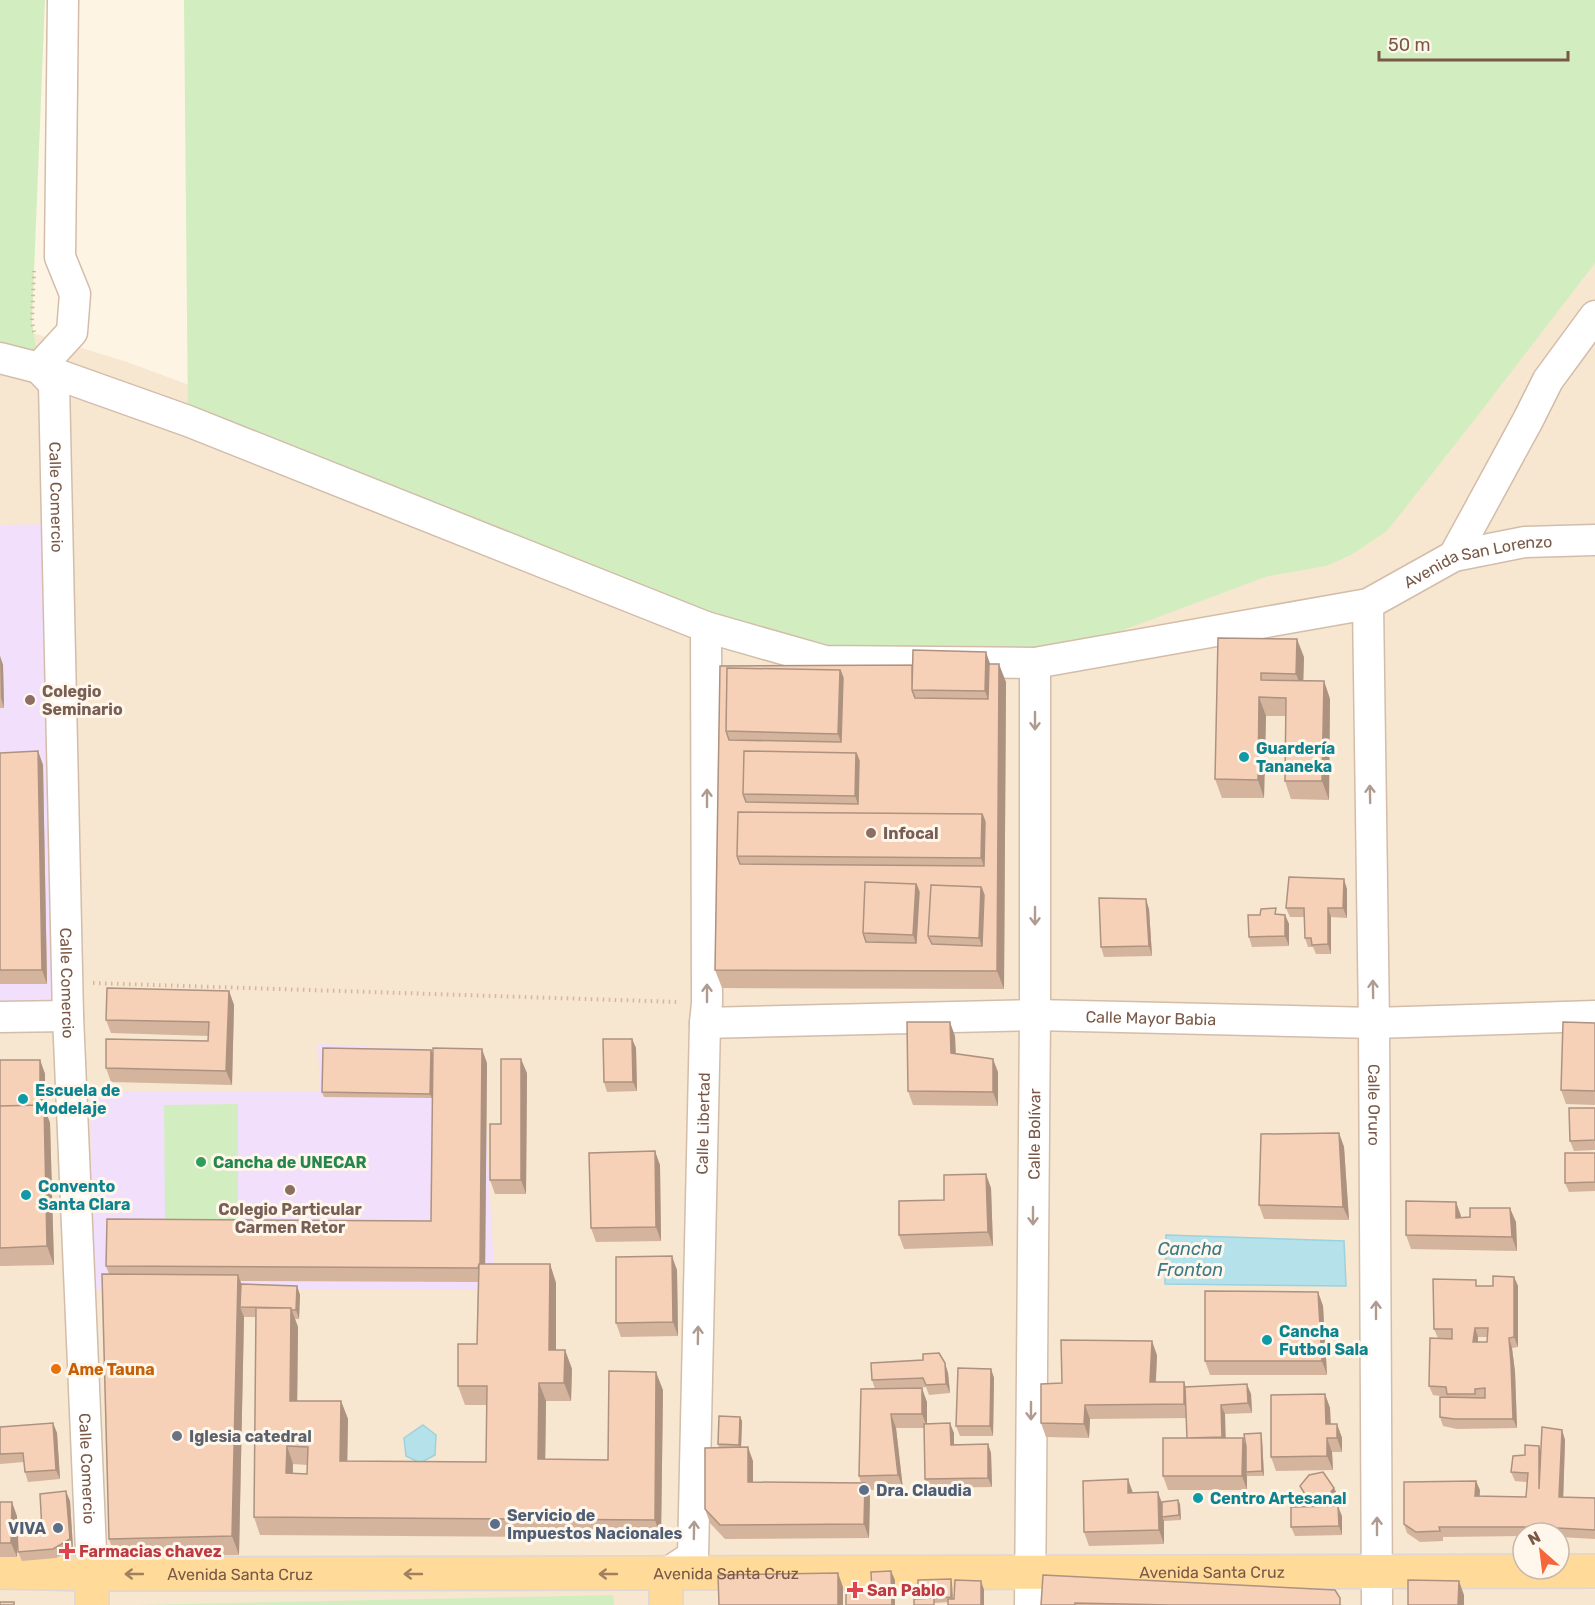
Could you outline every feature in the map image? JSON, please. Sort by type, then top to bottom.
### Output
[{"type":"main road","name":"Avenida Santa Cruz","points":[[0,1572],[92,1589],[666,1590],[1030,1572],[1595,1571]]},
{"type":"street","points":[[39,368],[72,332],[75,294],[60,257],[63,0]]},
{"type":"street","points":[[1454,556],[1548,380],[1595,316]]},
{"type":"street","name":"Avenida San Lorenzo","points":[[0,358],[39,368],[188,421],[706,627],[825,661],[1035,663],[1368,604],[1454,556],[1525,542],[1595,540]]},
{"type":"street","name":"Calle Comercio","points":[[39,368],[54,384],[68,1016],[92,1589]]},
{"type":"street","name":"Calle Oruro","points":[[1368,604],[1374,1023],[1377,1605]]},
{"type":"street","name":"Calle Libertad","points":[[666,1590],[693,1556],[706,1013],[706,627]]},
{"type":"street","name":"Calle Bolívar","points":[[1030,1605],[1035,1015],[1035,663]]},
{"type":"street","name":"Calle Mayor Babia","points":[[706,1013],[1035,1015],[1374,1023],[1595,1016]]},
{"type":"street","points":[[0,1017],[68,1016]]},
{"type":"path","points":[[68,982],[706,1013]]},
{"type":"shaded area","points":[[1595,231],[1595,1605],[0,1605],[0,323],[127,362],[685,569]]},
{"type":"shaded area","name":"Colegio Seminario","points":[[56,524],[68,1016],[0,1017],[0,525]]},
{"type":"shaded area","name":"Colegio Particular Carmen Retor","points":[[318,1044],[482,1052],[495,1290],[93,1289],[90,1091],[320,1091]]},
{"type":"green space","points":[[0,0],[45,0],[32,322],[39,368],[0,358]]},
{"type":"green space","points":[[184,0],[1595,0],[1595,263],[1387,531],[1351,555],[1326,566],[1268,576],[1035,663],[825,661],[188,421]]},
{"type":"green space","name":"Cancha de UNECAR","points":[[238,1104],[238,1219],[165,1220],[164,1105]]},
{"type":"green space","points":[[613,1595],[614,1605],[138,1605]]},
{"type":"water","name":"Cancha Fronton","points":[[1166,1235],[1344,1241],[1346,1286],[1165,1284]]},
{"type":"water","points":[[423,1425],[436,1435],[435,1455],[420,1463],[406,1456],[404,1438]]},
{"type":"building","name":"Guardería Tananeka","points":[[1218,638],[1297,639],[1296,674],[1261,673],[1261,680],[1324,681],[1322,781],[1285,781],[1286,698],[1259,697],[1258,780],[1215,779]]},
{"type":"building","points":[[913,650],[986,652],[985,691],[912,690]]},
{"type":"building","points":[[989,664],[999,664],[997,971],[715,970],[720,666],[912,665],[912,690],[915,698],[988,699]],"holes":[[[727,668],[840,670],[843,678],[841,742],[729,740],[726,731]],[[744,751],[856,753],[859,761],[858,804],[746,802],[743,794]],[[738,812],[982,814],[985,822],[984,866],[740,864],[737,856]],[[865,882],[916,884],[919,892],[916,943],[866,942],[863,933]],[[931,885],[981,887],[984,895],[982,946],[932,944],[928,936]]]},
{"type":"building","points":[[727,668],[840,670],[838,734],[726,731]]},
{"type":"building","points":[[38,751],[42,970],[0,970],[0,753]]},
{"type":"building","points":[[744,751],[856,753],[855,796],[743,794]]},
{"type":"building","points":[[738,812],[982,814],[981,858],[737,856]]},
{"type":"building","points":[[1289,877],[1344,879],[1343,908],[1328,908],[1328,944],[1312,945],[1311,938],[1305,938],[1304,908],[1286,908]]},
{"type":"building","points":[[865,882],[916,884],[913,935],[863,933]]},
{"type":"building","points":[[931,885],[981,887],[979,938],[928,936]]},
{"type":"building","points":[[1099,898],[1146,899],[1149,946],[1101,947]]},
{"type":"building","points":[[1276,908],[1275,914],[1285,915],[1285,936],[1249,937],[1248,915],[1260,915],[1261,909]]},
{"type":"building","points":[[107,988],[229,991],[226,1071],[106,1068],[106,1039],[208,1041],[209,1022],[106,1020]]},
{"type":"building","points":[[907,1022],[950,1022],[951,1053],[993,1059],[993,1092],[908,1091]]},
{"type":"building","points":[[1563,1022],[1595,1023],[1595,1091],[1561,1090]]},
{"type":"building","points":[[603,1039],[632,1039],[633,1082],[604,1082]]},
{"type":"building","points":[[323,1048],[431,1050],[430,1094],[322,1092]]},
{"type":"building","points":[[433,1048],[482,1049],[480,1264],[478,1268],[106,1266],[107,1219],[431,1221]]},
{"type":"building","points":[[501,1059],[521,1059],[521,1180],[490,1180],[490,1124],[501,1124]]},
{"type":"building","points":[[0,1060],[40,1060],[40,1105],[0,1106]]},
{"type":"building","name":"Convento Santa Clara","points":[[44,1105],[47,1246],[0,1248],[0,1106]]},
{"type":"building","points":[[1569,1108],[1595,1108],[1595,1140],[1570,1141]]},
{"type":"building","points":[[1339,1133],[1343,1207],[1259,1205],[1261,1134]]},
{"type":"building","points":[[655,1151],[656,1227],[591,1228],[589,1153]]},
{"type":"building","points":[[1565,1153],[1595,1153],[1595,1182],[1565,1183]]},
{"type":"building","points":[[986,1174],[988,1232],[899,1235],[899,1201],[944,1200],[944,1175]]},
{"type":"building","points":[[1406,1201],[1456,1202],[1456,1218],[1470,1217],[1470,1208],[1510,1208],[1512,1237],[1406,1235]]},
{"type":"building","points":[[672,1256],[673,1322],[616,1323],[616,1257]]},
{"type":"building","points":[[479,1264],[550,1264],[549,1350],[565,1350],[564,1383],[539,1383],[538,1459],[608,1460],[609,1371],[656,1372],[655,1520],[254,1517],[256,1308],[291,1308],[290,1401],[341,1401],[340,1461],[486,1462],[487,1386],[458,1386],[458,1344],[477,1344]],"holes":[[[287,1446],[308,1447],[307,1474],[286,1473]]]},
{"type":"building","name":"Iglesia catedral","points":[[102,1274],[238,1275],[232,1536],[109,1539]]},
{"type":"building","points":[[1493,1276],[1514,1277],[1514,1337],[1509,1338],[1513,1419],[1440,1417],[1440,1397],[1485,1398],[1485,1388],[1475,1389],[1475,1394],[1447,1394],[1446,1387],[1429,1386],[1430,1338],[1452,1339],[1452,1329],[1434,1329],[1433,1279],[1476,1280],[1476,1286],[1493,1286]],"holes":[[[1475,1328],[1488,1328],[1487,1342],[1473,1342]]]},
{"type":"building","points":[[241,1284],[297,1286],[296,1310],[240,1307]]},
{"type":"building","name":"Cancha Futbol Sala","points":[[1205,1291],[1318,1292],[1322,1361],[1205,1361]]},
{"type":"building","points":[[1061,1340],[1152,1341],[1150,1382],[1184,1382],[1184,1404],[1085,1405],[1084,1424],[1041,1423],[1041,1384],[1062,1383]]},
{"type":"building","points":[[939,1353],[945,1363],[946,1384],[926,1385],[923,1378],[872,1380],[871,1363],[923,1360],[923,1354]]},
{"type":"building","points":[[958,1368],[991,1369],[990,1426],[956,1426]]},
{"type":"building","points":[[1247,1384],[1248,1403],[1221,1405],[1222,1437],[1187,1438],[1185,1387]]},
{"type":"building","points":[[922,1388],[922,1414],[891,1414],[898,1475],[859,1476],[861,1389]]},
{"type":"building","points":[[1325,1394],[1326,1424],[1337,1424],[1337,1438],[1327,1438],[1327,1456],[1271,1457],[1271,1395]]},
{"type":"building","points":[[719,1416],[740,1417],[739,1445],[718,1444]]},
{"type":"building","points":[[53,1423],[56,1470],[25,1472],[23,1453],[0,1454],[0,1427]]},
{"type":"building","points":[[950,1423],[951,1445],[988,1444],[988,1478],[925,1479],[924,1424]]},
{"type":"building","points":[[1542,1427],[1562,1430],[1559,1497],[1595,1498],[1595,1530],[1571,1529],[1571,1521],[1511,1521],[1511,1527],[1439,1527],[1440,1531],[1416,1532],[1404,1524],[1404,1482],[1476,1481],[1475,1496],[1526,1497],[1528,1473],[1511,1472],[1513,1456],[1525,1455],[1525,1445],[1539,1446],[1539,1489]]},
{"type":"building","points":[[1261,1433],[1262,1471],[1246,1472],[1244,1434]]},
{"type":"building","points":[[1163,1438],[1243,1438],[1242,1476],[1163,1476]]},
{"type":"building","points":[[748,1447],[748,1482],[865,1483],[864,1524],[720,1525],[705,1509],[705,1448]]},
{"type":"building","points":[[1323,1472],[1334,1488],[1325,1500],[1309,1501],[1300,1486],[1309,1475]]},
{"type":"building","points":[[1128,1479],[1128,1493],[1158,1492],[1159,1530],[1084,1532],[1083,1481]]},
{"type":"building","points":[[66,1491],[70,1539],[53,1549],[18,1552],[17,1532],[42,1530],[40,1494]]},
{"type":"building","points":[[1178,1500],[1179,1515],[1162,1517],[1162,1502]]},
{"type":"building","points":[[0,1502],[12,1502],[11,1543],[0,1543]]},
{"type":"building","points":[[1338,1506],[1339,1526],[1291,1527],[1291,1507]]},
{"type":"building","points":[[891,1571],[892,1605],[846,1605],[846,1593],[872,1592],[871,1572]]},
{"type":"building","points":[[838,1573],[838,1605],[719,1605],[718,1575]]},
{"type":"building","points":[[1043,1575],[1335,1590],[1340,1598],[1340,1605],[1075,1603],[1075,1605],[1041,1605]]},
{"type":"building","points":[[951,1579],[951,1597],[918,1598],[918,1580]]},
{"type":"building","points":[[955,1580],[981,1581],[981,1605],[948,1605],[948,1599],[954,1599]]},
{"type":"building","points":[[1408,1580],[1459,1581],[1458,1605],[1408,1605]]},
{"type":"building","points":[[934,1598],[934,1605],[914,1605],[914,1599]]},
{"type":"building","points":[[0,1602],[14,1602],[14,1605],[0,1605]]},
{"type":"place","name":"Colegio Seminario","points":[[30,700]]},
{"type":"place","name":"Guardería Tananeka","points":[[1244,757]]},
{"type":"place","name":"Infocal","points":[[871,833]]},
{"type":"place","name":"Escuela de Modelaje","points":[[23,1099]]},
{"type":"place","name":"Cancha de UNECAR","points":[[201,1162]]},
{"type":"place","name":"Colegio Particular Carmen Retor","points":[[290,1190]]},
{"type":"place","name":"Convento Santa Clara","points":[[26,1195]]},
{"type":"place","name":"Cancha Futbol Sala","points":[[1267,1340]]},
{"type":"place","name":"Ame Tauna","points":[[56,1369]]},
{"type":"place","name":"Iglesia catedral","points":[[177,1436]]},
{"type":"place","name":"Dra. Claudia","points":[[864,1490]]},
{"type":"place","name":"Centro Artesanal","points":[[1198,1498]]},
{"type":"place","name":"Servicio de Impuestos Nacionales","points":[[495,1524]]},
{"type":"place","name":"VIVA","points":[[58,1528]]},
{"type":"place","name":"Farmacias chavez","points":[[67,1551]]},
{"type":"place","name":"San Pablo","points":[[855,1590]]}]
